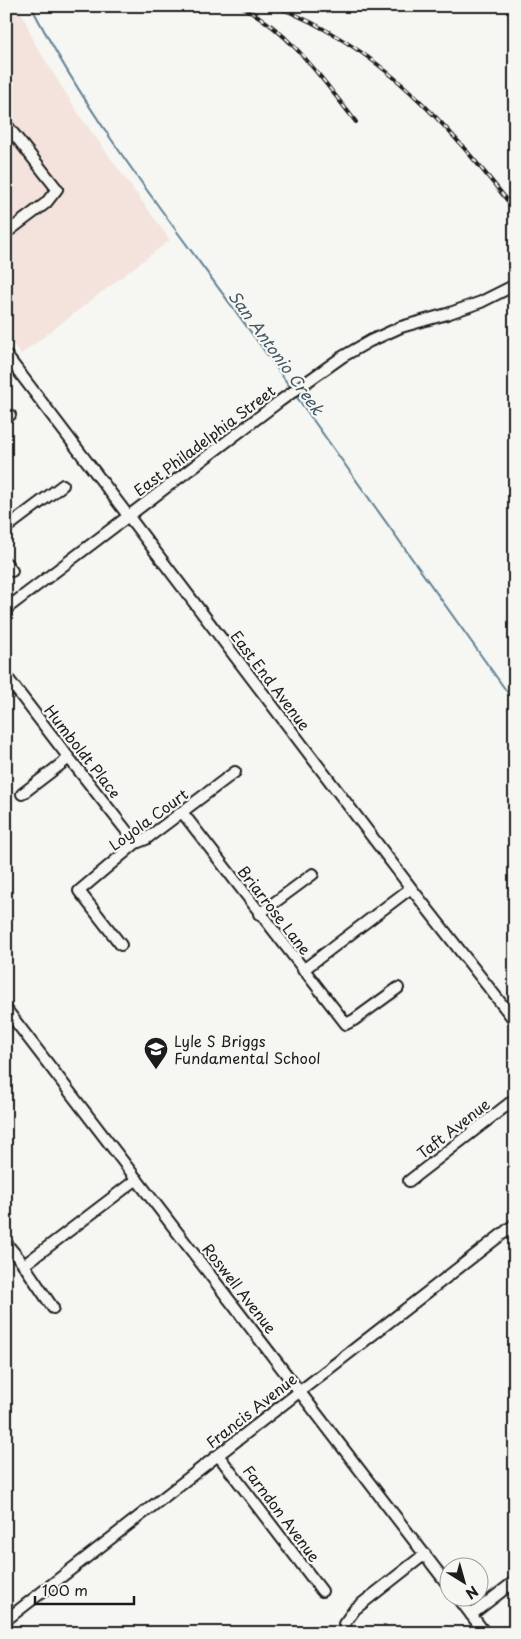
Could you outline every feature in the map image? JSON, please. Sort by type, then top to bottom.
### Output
[{"type":"street","points":[[6,124],[57,189],[46,203],[6,233]]},
{"type":"street","name":"East Philadelphia Street","points":[[6,609],[127,516],[342,357],[370,341],[401,327],[481,302],[515,285]]},
{"type":"street","name":"East End Avenue","points":[[6,355],[411,888],[515,1021]]},
{"type":"street","points":[[6,528],[63,485]]},
{"type":"street","name":"Humboldt Place","points":[[6,676],[9,688],[69,758],[136,843]]},
{"type":"street","points":[[22,794],[69,758]]},
{"type":"street","name":"Loyola Court","points":[[121,946],[79,891],[136,843],[146,839],[235,772]]},
{"type":"street","name":"Briarrose Lane","points":[[182,812],[302,970],[346,1024],[398,988]]},
{"type":"street","points":[[259,914],[313,874]]},
{"type":"street","points":[[302,970],[411,888]]},
{"type":"street","name":"Roswell Avenue","points":[[6,1009],[438,1572]]},
{"type":"street","name":"Taft Avenue","points":[[409,1181],[515,1100]]},
{"type":"street","points":[[24,1266],[137,1178]]},
{"type":"street","name":"Francis Avenue","points":[[6,1620],[515,1224]]},
{"type":"street","points":[[6,1243],[53,1308]]},
{"type":"street","name":"Farndon Avenue","points":[[218,1455],[322,1591]]},
{"type":"street","points":[[344,1624],[354,1609],[425,1554]]},
{"type":"street","points":[[471,1615],[515,1581]]},
{"type":"street","points":[[464,1606],[485,1633]]},
{"type":"shaded area","points":[[6,6],[19,6],[35,44],[80,116],[170,240],[21,354],[6,335]]},
{"type":"waterway","name":"San Antonio Creek","points":[[31,6],[89,106],[155,202],[292,390]]},
{"type":"waterway","name":"San Antonio Creek","points":[[296,396],[515,703]]},
{"type":"railway","points":[[241,6],[275,29],[290,43],[318,73],[356,122]]},
{"type":"railway","points":[[275,6],[313,23],[348,43],[380,66],[437,118],[515,210]]},
{"type":"place","name":"Lyle S Briggs Fundamental School","points":[[156,1070]]}]
